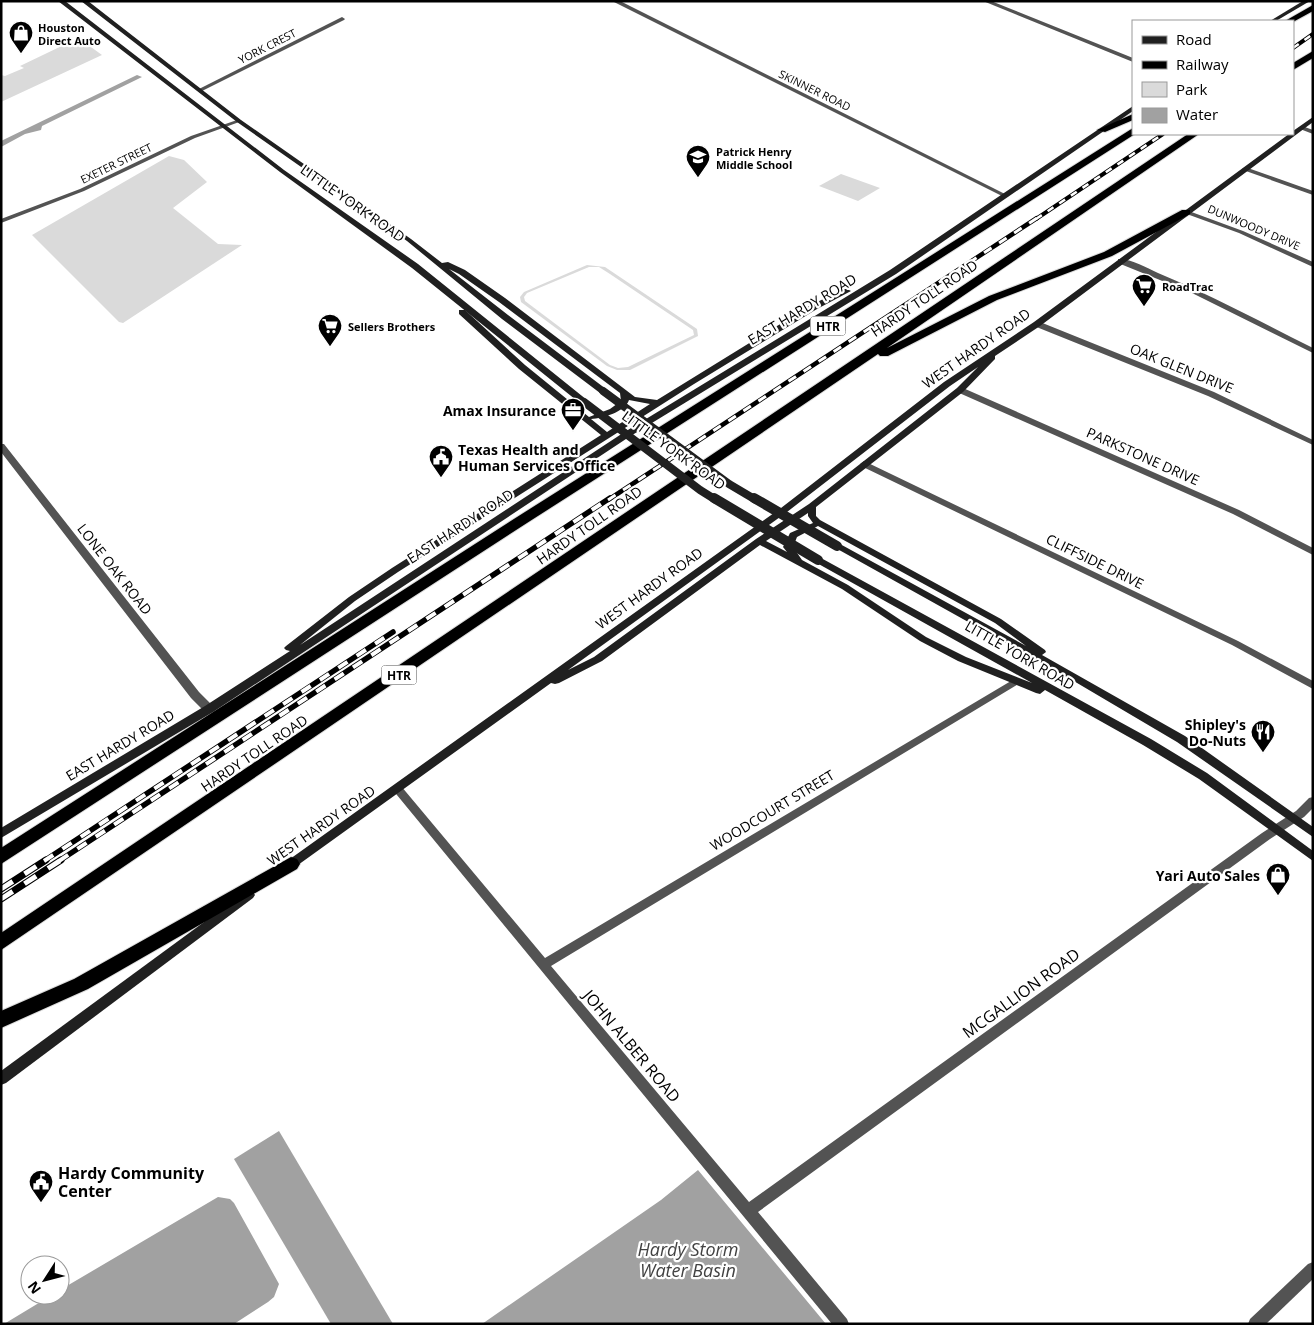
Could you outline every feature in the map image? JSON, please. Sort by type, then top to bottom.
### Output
[{"type":"highway","points":[[1291,20],[1313,7]]},
{"type":"highway","points":[[1294,27],[1313,15]]},
{"type":"highway","points":[[1294,66],[1313,54]]},
{"type":"highway","points":[[1102,130],[1132,117]]},
{"type":"highway","name":"HARDY TOLL ROAD","points":[[1,857],[515,524],[1132,132]]},
{"type":"highway","name":"HARDY TOLL ROAD","points":[[1,944],[482,619],[795,403],[1193,135]]},
{"type":"highway","points":[[795,403],[974,307],[1108,254],[1186,212]]},
{"type":"highway","points":[[1,1020],[81,984],[291,864]]},
{"type":"main road","name":"LITTLE YORK ROAD","points":[[84,1],[239,121],[421,249],[505,317],[729,484],[779,514],[1076,678],[1181,739],[1313,833]]},
{"type":"main road","points":[[1275,20],[1307,1]]},
{"type":"main road","name":"LITTLE YORK ROAD","points":[[62,2],[282,171],[415,266],[584,402],[700,490],[818,560],[1064,698],[1147,742],[1203,776],[1313,857]]},
{"type":"main road","name":"EAST HARDY ROAD","points":[[1,834],[209,709],[646,422],[893,272],[1132,109]]},
{"type":"main road","name":"WEST HARDY ROAD","points":[[1294,134],[1313,119]]},
{"type":"main road","name":"WEST HARDY ROAD","points":[[1,1079],[291,864],[779,514],[946,384],[1037,324],[1292,135]]},
{"type":"main road","points":[[282,171],[302,164]]},
{"type":"main road","points":[[401,256],[421,249]]},
{"type":"main road","points":[[433,259],[462,272],[633,399],[658,403]]},
{"type":"main road","points":[[415,266],[482,333],[606,435]]},
{"type":"main road","points":[[209,709],[359,594],[606,435],[814,307],[893,272]]},
{"type":"main road","points":[[524,696],[598,659],[759,541],[812,506],[960,390],[1001,348]]},
{"type":"main road","points":[[581,415],[593,417],[613,411],[625,402],[624,392]]},
{"type":"main road","points":[[812,506],[812,516],[828,528],[998,620],[1076,678]]},
{"type":"main road","points":[[799,563],[788,547],[793,535],[812,526],[828,528]]},
{"type":"main road","points":[[759,541],[844,587],[924,639],[962,659],[1064,698]]},
{"type":"street","name":"SKINNER ROAD","points":[[615,1],[1006,196]]},
{"type":"street","points":[[986,1],[1132,60]]},
{"type":"street","name":"YORK CREST","points":[[200,90],[342,19]]},
{"type":"street","name":"EXETER STREET","points":[[1,221],[82,190],[168,149],[239,121]]},
{"type":"street","points":[[1302,128],[1313,132]]},
{"type":"street","points":[[1246,169],[1313,193]]},
{"type":"street","name":"DUNWOODY DRIVE","points":[[1186,212],[1241,232],[1313,265]]},
{"type":"street","points":[[1121,261],[1213,301],[1313,351]]},
{"type":"street","name":"OAK GLEN DRIVE","points":[[1037,324],[1241,405],[1313,443]]},
{"type":"street","name":"PARKSTONE DRIVE","points":[[960,390],[1236,512],[1313,552]]},
{"type":"street","name":"LONE OAK ROAD","points":[[1,446],[195,694],[209,709]]},
{"type":"street","name":"CLIFFSIDE DRIVE","points":[[864,464],[1235,643],[1313,686]]},
{"type":"street","name":"WOODCOURT STREET","points":[[544,964],[1016,681]]},
{"type":"street","name":"JOHN ALBER ROAD","points":[[397,789],[842,1324]]},
{"type":"street","name":"MCGALLION ROAD","points":[[748,1211],[1293,819],[1313,802]]},
{"type":"street","points":[[1255,1324],[1313,1269]]},
{"type":"green space","points":[[70,42],[84,42],[102,55],[1,102],[1,75],[5,76],[24,68],[20,66]]},
{"type":"green space","points":[[169,156],[184,160],[207,182],[173,208],[218,244],[242,245],[123,323],[119,322],[32,235]]},
{"type":"green space","points":[[841,174],[880,188],[858,201],[819,186]]},
{"type":"green space","points":[[587,265],[605,267],[697,329],[698,336],[630,370],[617,370],[607,366],[521,302],[520,297],[524,292]],"holes":[[[589,267],[599,267],[693,330],[694,335],[628,367],[618,368],[610,365],[525,301],[524,297],[527,293]]]},
{"type":"water","points":[[137,75],[142,77],[42,126],[41,130],[25,134],[1,147],[1,141]]},
{"type":"water","points":[[279,1131],[393,1324],[331,1324],[234,1159]]},
{"type":"water","name":"Hardy Storm Water Basin","points":[[698,1170],[826,1324],[482,1324],[661,1200]]},
{"type":"water","points":[[218,1197],[230,1199],[234,1203],[279,1284],[274,1297],[234,1324],[4,1324],[35,1305],[70,1305],[70,1284]]},
{"type":"railway","points":[[1294,47],[1313,34]]},
{"type":"railway","points":[[1036,219],[1162,135]]},
{"type":"railway","points":[[608,500],[1037,218]]},
{"type":"railway","points":[[59,861],[610,498]]},
{"type":"railway","points":[[44,861],[393,632]]},
{"type":"railway","points":[[1,889],[46,860]]},
{"type":"railway","points":[[1,899],[61,860]]},
{"type":"place","name":"Houston Direct Auto","points":[[21,54]]},
{"type":"place","name":"Patrick Henry Middle School","points":[[698,178]]},
{"type":"place","name":"RoadTrac","points":[[1144,307]]},
{"type":"place","name":"Sellers Brothers","points":[[330,347]]},
{"type":"place","name":"Amax Insurance","points":[[573,431]]},
{"type":"place","name":"Texas Health and Human Services Office","points":[[441,478]]},
{"type":"place","name":"Shipley's Do-Nuts","points":[[1263,753]]},
{"type":"place","name":"Yari Auto Sales","points":[[1278,896]]},
{"type":"place","name":"Hardy Community Center","points":[[41,1203]]}]
